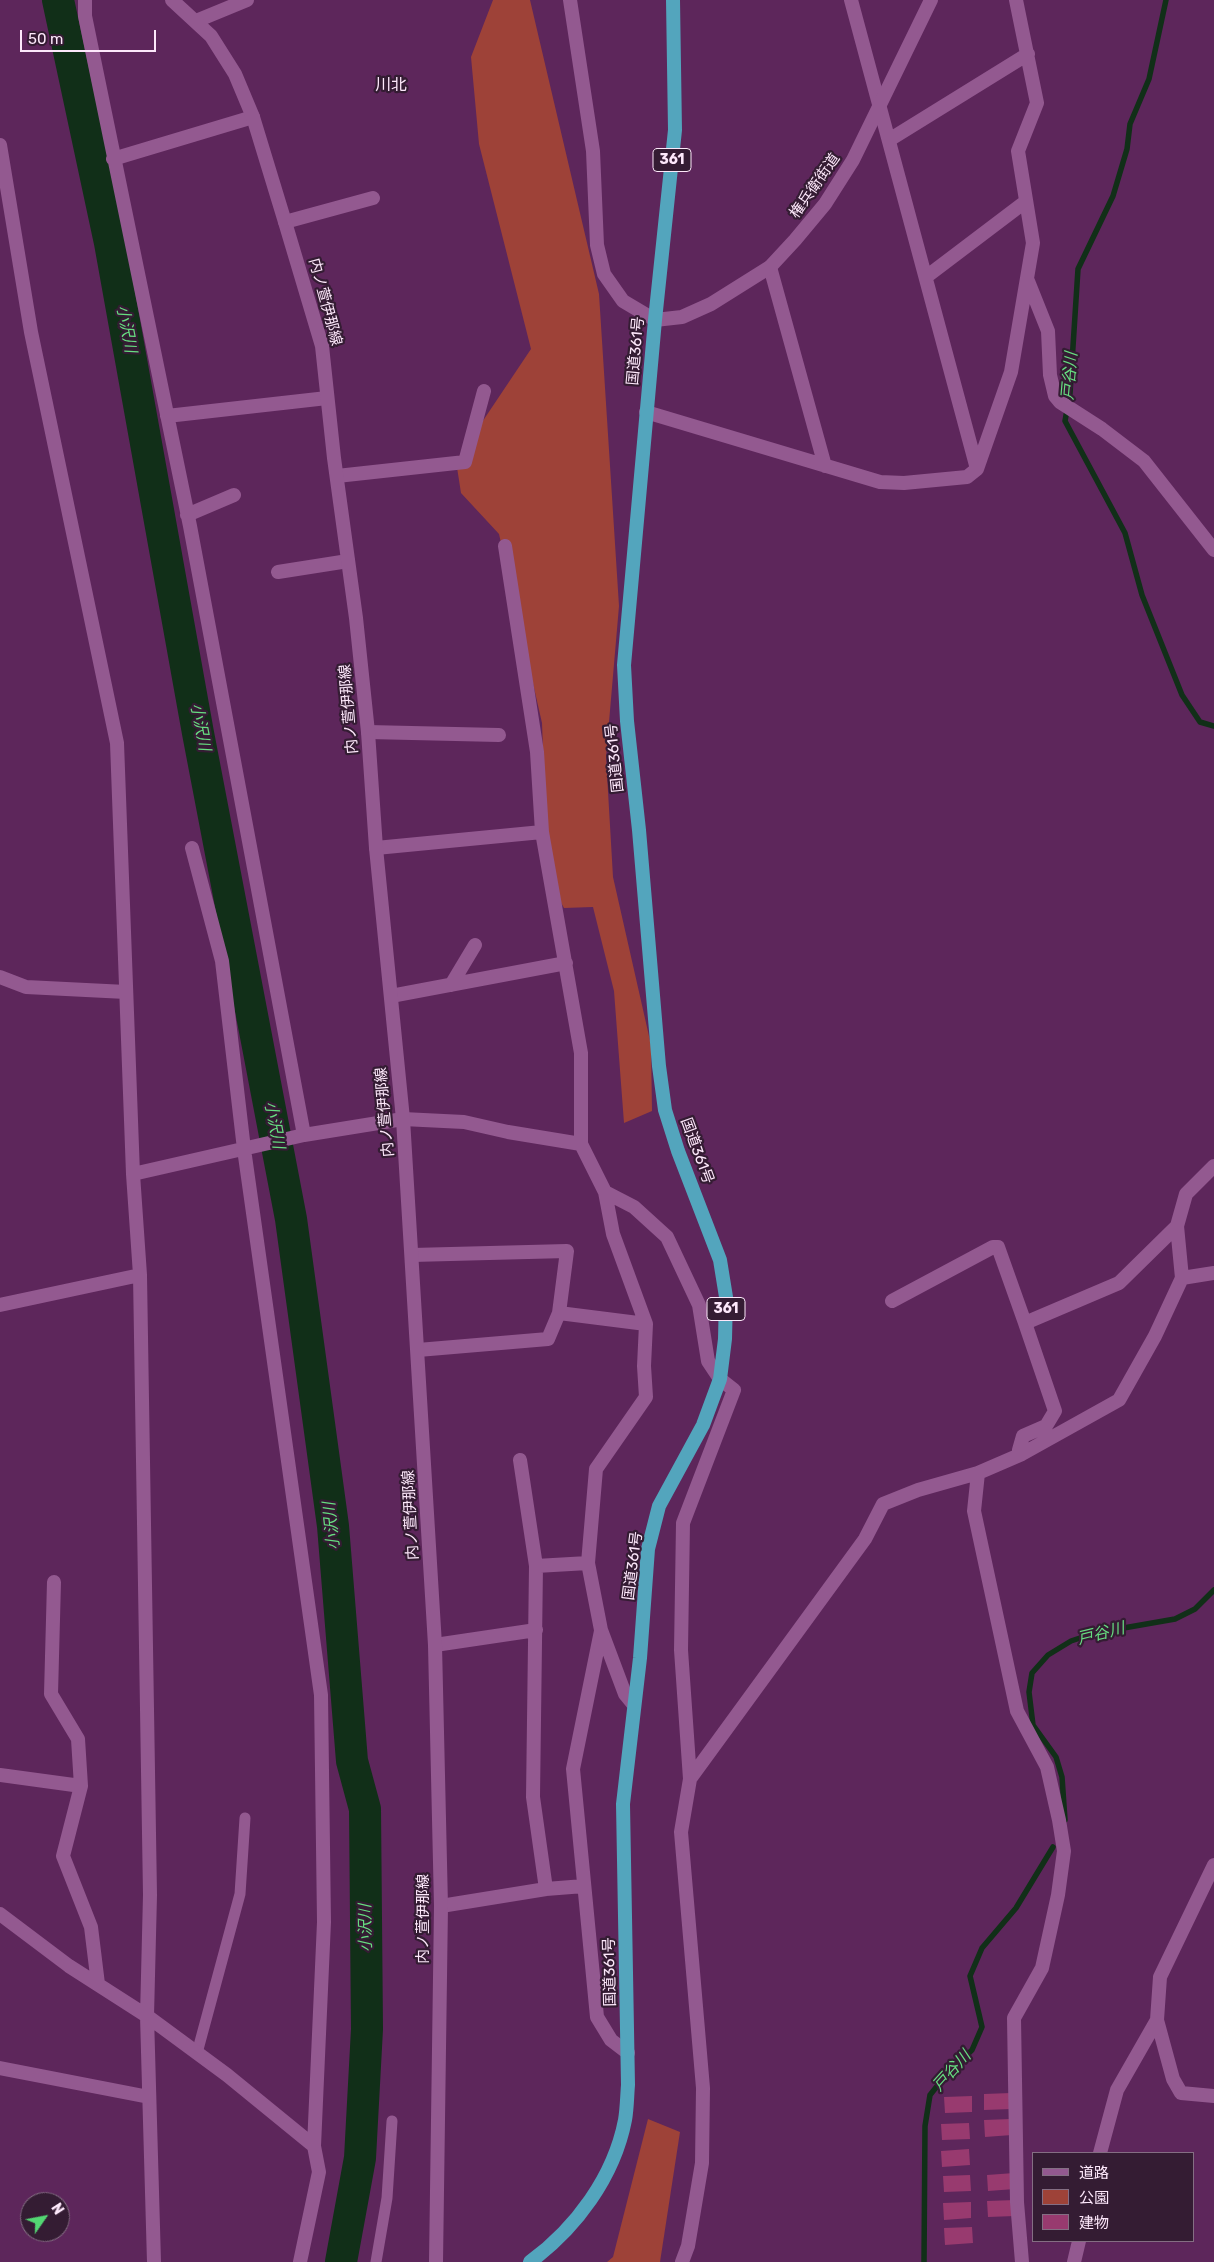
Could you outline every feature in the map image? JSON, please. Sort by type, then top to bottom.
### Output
[{"type":"highway","name":"国道361号","points":[[530,2262],[570,2228],[587,2206],[615,2154],[625,2120],[628,2053],[623,1804],[640,1658],[648,1549],[659,1506],[703,1425],[720,1379],[725,1339],[726,1297],[720,1260],[678,1150],[666,1110],[659,1066],[639,830],[627,721],[624,665],[646,412],[675,130],[673,0]]},
{"type":"street","points":[[85,0],[85,16],[113,159],[187,515],[301,1136]]},
{"type":"street","name":"内ノ萱伊那線","points":[[172,0],[211,36],[235,74],[253,117],[322,346],[368,732],[376,848],[403,1119],[435,1645],[441,1906],[436,2262]]},
{"type":"street","points":[[196,21],[247,0]]},
{"type":"street","points":[[570,0],[593,151],[597,245],[602,267],[604,274],[623,301],[655,320]]},
{"type":"street","points":[[851,0],[977,468]]},
{"type":"street","name":"権兵衛街道","points":[[655,320],[682,317],[711,304],[770,267],[825,204],[853,160],[931,0]]},
{"type":"street","points":[[646,412],[880,482],[904,483],[967,477],[977,468],[1011,372],[1033,242],[1018,151],[1037,103],[1016,0]]},
{"type":"street","points":[[889,140],[1028,54]]},
{"type":"street","points":[[113,159],[253,117]]},
{"type":"street","points":[[0,145],[31,332],[117,743],[133,1174],[140,1275],[150,1894],[147,2016],[154,2262]]},
{"type":"street","points":[[285,222],[373,198]]},
{"type":"street","points":[[926,277],[1025,202]]},
{"type":"street","points":[[770,267],[825,466]]},
{"type":"street","points":[[1027,280],[1048,331],[1050,375],[1055,396],[1060,402],[1073,409],[1144,461],[1214,550]]},
{"type":"street","points":[[336,476],[465,462],[484,391]]},
{"type":"street","points":[[167,416],[327,398]]},
{"type":"street","points":[[187,515],[234,495]]},
{"type":"street","points":[[506,546],[537,752],[542,832],[581,1053],[581,1144],[605,1192],[613,1234],[646,1324],[644,1366],[646,1396],[596,1469],[588,1563],[601,1630],[625,1694],[634,1705]]},
{"type":"street","points":[[278,572],[348,561]]},
{"type":"street","points":[[368,732],[499,735]]},
{"type":"street","points":[[376,848],[542,832]]},
{"type":"street","points":[[192,848],[222,960],[244,1149],[321,1695],[324,1922],[314,2146],[319,2172],[300,2262]]},
{"type":"street","points":[[451,985],[475,945]]},
{"type":"street","points":[[391,996],[566,963]]},
{"type":"street","points":[[0,977],[26,987],[126,992]]},
{"type":"street","points":[[133,1174],[301,1136],[403,1119],[464,1122],[508,1132],[581,1144]]},
{"type":"street","points":[[690,1779],[865,1539],[883,1504],[918,1490],[978,1473],[1022,1454],[1119,1400],[1155,1336],[1182,1278],[1177,1226],[1186,1194],[1214,1166]]},
{"type":"street","points":[[605,1192],[634,1207],[667,1237],[699,1305],[708,1361],[720,1379],[734,1390],[684,1523],[681,1650],[690,1779],[682,1832],[703,2088],[702,2163],[688,2246],[682,2262]]},
{"type":"street","points":[[1025,1323],[1119,1283],[1177,1226]]},
{"type":"street","points":[[892,1302],[993,1247],[998,1248],[1055,1411],[1046,1426],[1023,1436],[1019,1450],[1022,1454]]},
{"type":"street","points":[[412,1255],[567,1251],[559,1313],[548,1339],[418,1350]]},
{"type":"street","points":[[1182,1278],[1214,1273]]},
{"type":"street","points":[[0,1305],[140,1275]]},
{"type":"street","points":[[559,1313],[646,1324]]},
{"type":"street","points":[[520,1460],[536,1566],[533,1797],[546,1888]]},
{"type":"street","points":[[978,1473],[974,1512],[1017,1711],[1047,1767],[1064,1851],[1058,1895],[1042,1968],[1014,2018],[1017,2202],[1022,2262]]},
{"type":"street","points":[[536,1566],[588,1563]]},
{"type":"street","points":[[54,1582],[51,1694],[78,1739],[81,1786],[63,1856],[91,1927],[98,1984]]},
{"type":"street","points":[[435,1645],[536,1630]]},
{"type":"street","points":[[601,1630],[573,1769],[597,2017],[612,2040],[628,2053]]},
{"type":"street","points":[[0,1775],[81,1786]]},
{"type":"street","points":[[1214,1865],[1160,1977],[1157,2020],[1173,2079],[1181,2093],[1214,2096]]},
{"type":"street","points":[[441,1906],[546,1888],[584,1886]]},
{"type":"street","points":[[0,1914],[68,1966],[147,2016],[197,2053],[314,2146]]},
{"type":"street","points":[[1100,2152],[1117,2090],[1157,2020]]},
{"type":"street","points":[[0,2068],[149,2097]]},
{"type":"street","points":[[1074,2262],[1079,2242]]},
{"type":"lane","points":[[197,2053],[240,1894],[244,1818]]},
{"type":"lane","points":[[376,2262],[388,2198],[392,2121]]},
{"type":"green space","points":[[493,0],[530,0],[599,294],[619,606],[606,757],[613,877],[651,1045],[652,1111],[624,1123],[614,991],[593,907],[564,908],[548,879],[542,723],[499,534],[461,493],[456,461],[531,349],[479,144],[471,57]]},
{"type":"green space","points":[[648,2119],[680,2132],[660,2262],[607,2262],[613,2257]]},
{"type":"building","points":[[1011,2093],[1012,2109],[984,2110],[984,2094]]},
{"type":"building","points":[[972,2096],[972,2112],[945,2113],[944,2097]]},
{"type":"building","points":[[1011,2119],[1012,2135],[985,2137],[984,2120]]},
{"type":"building","points":[[969,2123],[970,2139],[942,2140],[941,2124]]},
{"type":"building","points":[[969,2149],[970,2165],[942,2167],[941,2151]]},
{"type":"building","points":[[1014,2173],[1015,2189],[988,2191],[987,2175]]},
{"type":"building","points":[[970,2175],[971,2191],[944,2192],[943,2176]]},
{"type":"building","points":[[1015,2200],[1015,2216],[988,2217],[987,2201]]},
{"type":"building","points":[[971,2202],[971,2218],[944,2220],[943,2203]]},
{"type":"building","points":[[972,2227],[973,2243],[945,2245],[944,2228]]},
{"type":"waterway","name":"小沢川","points":[[58,0],[110,243],[198,733],[291,1219],[333,1526],[352,1761],[365,1809],[367,2029],[360,2158],[341,2262]]},
{"type":"waterway","name":"戸谷川","points":[[1166,0],[1149,79],[1130,124],[1127,149],[1113,196],[1078,269],[1070,393],[1065,421],[1125,533],[1142,595],[1182,695],[1200,722],[1214,726]]},
{"type":"waterway","name":"戸谷川","points":[[1065,1820],[1062,1777],[1056,1757],[1033,1725],[1029,1692],[1032,1673],[1048,1655],[1071,1641],[1095,1633],[1175,1619],[1195,1609],[1214,1590]]},
{"type":"waterway","name":"戸谷川","points":[[924,2262],[925,2126],[930,2095],[946,2075],[972,2050],[982,2027],[970,1976],[982,1948],[1016,1908],[1053,1847]]},
{"type":"district","name":"川北","points":[[391,85]]}]
